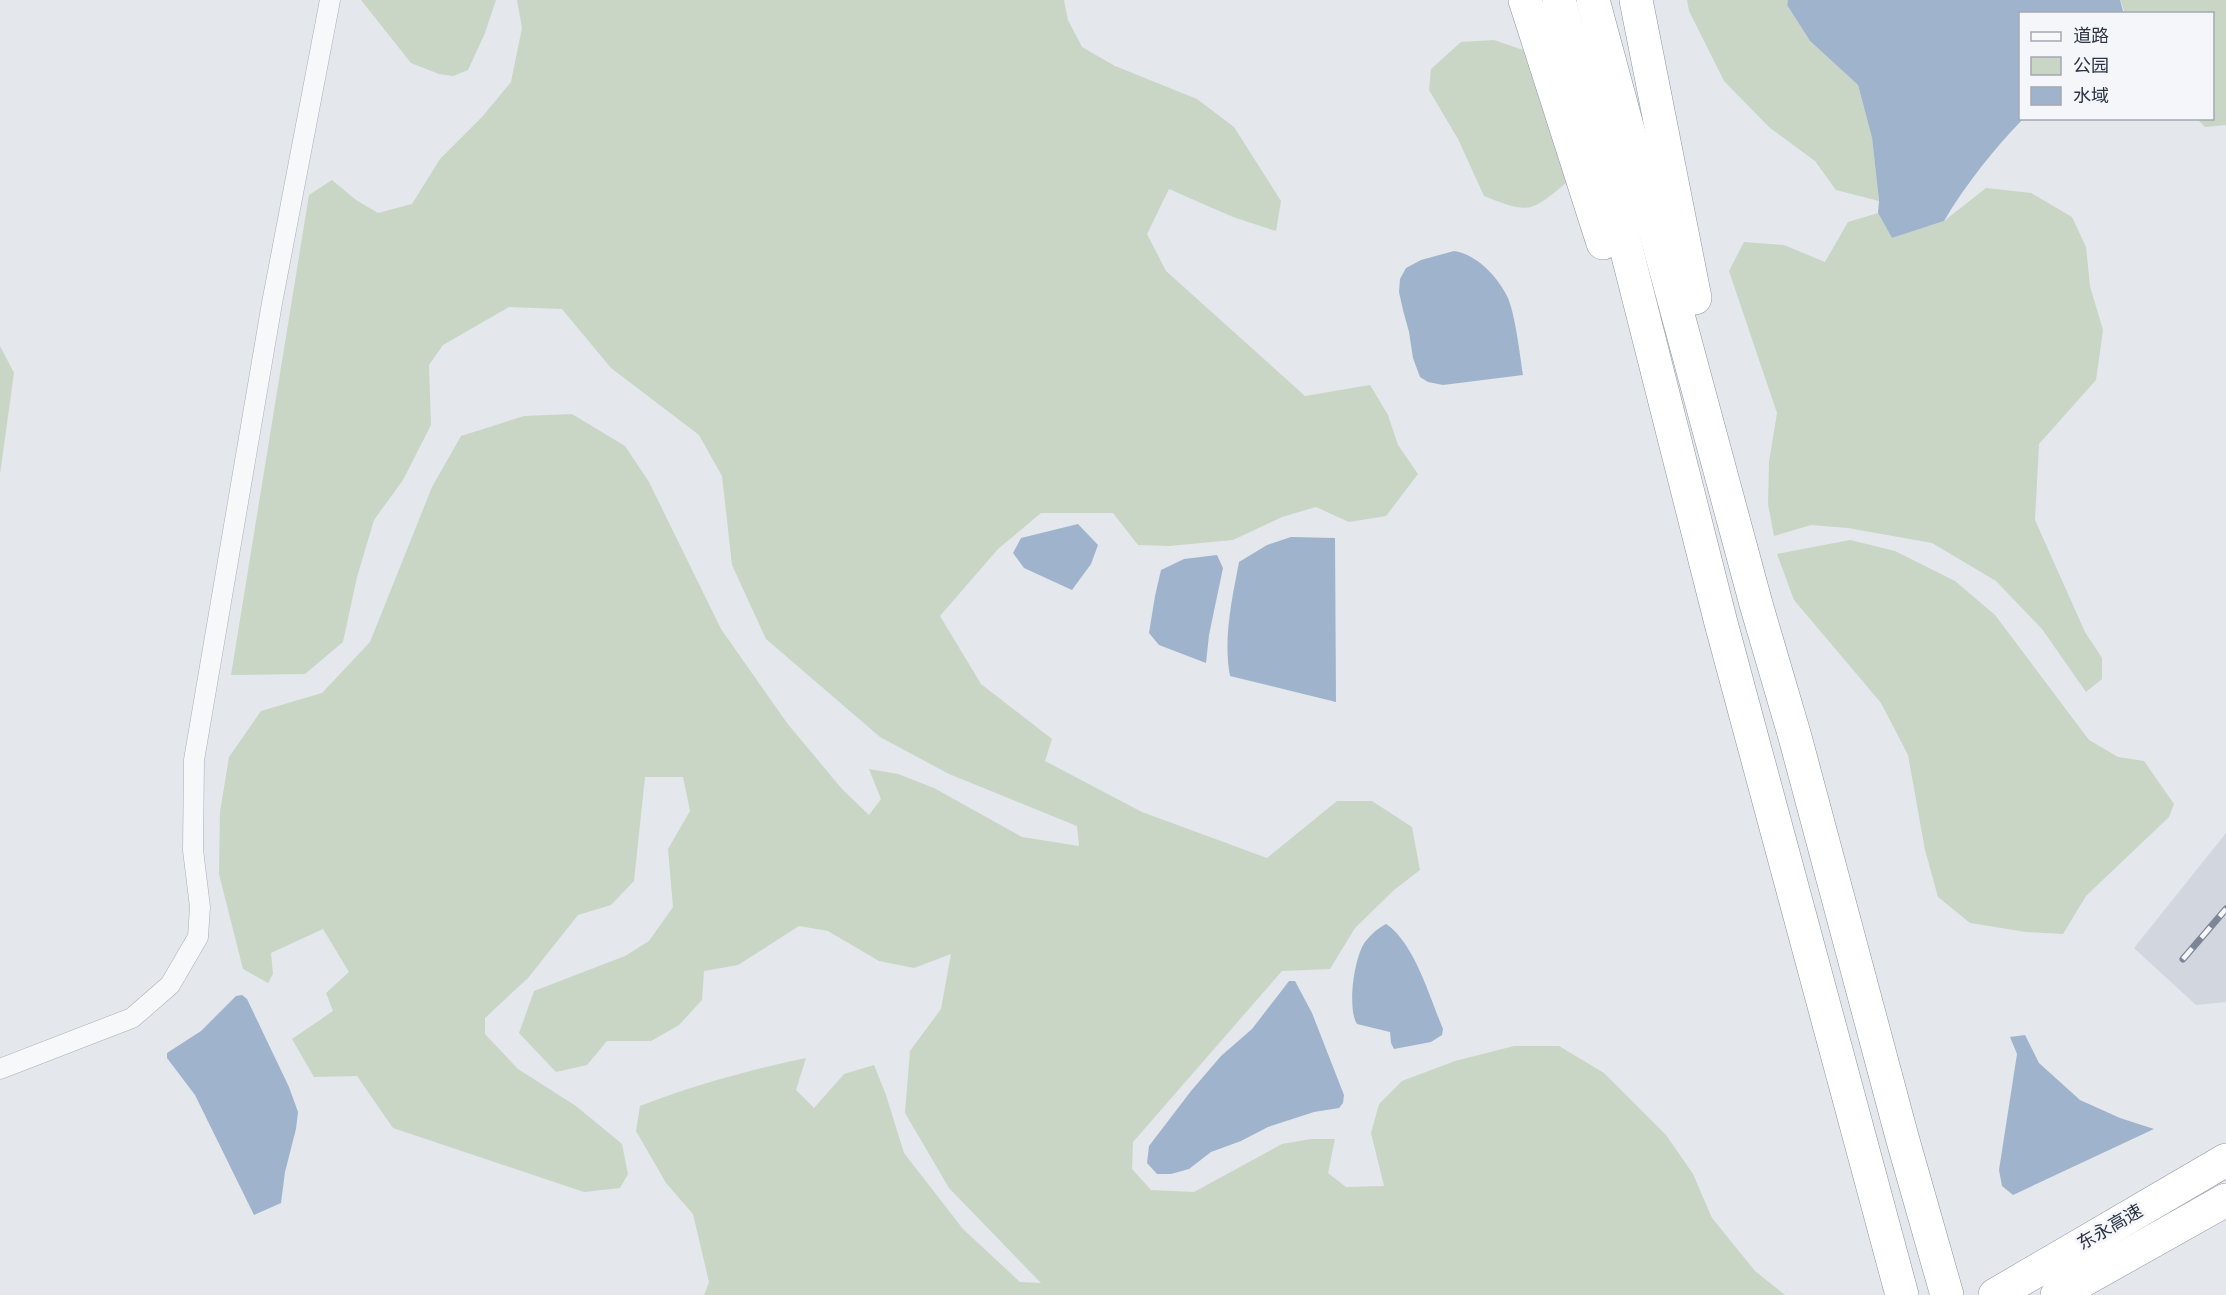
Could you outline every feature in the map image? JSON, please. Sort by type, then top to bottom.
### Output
[{"type":"highway","points":[[1525,0],[1581,171],[1721,623]]},
{"type":"highway","points":[[1559,0],[1601,149],[1721,623],[1902,1295]]},
{"type":"highway","points":[[1593,0],[1947,1295]]},
{"type":"highway","points":[[1636,0],[1678,219],[1773,661]]},
{"type":"highway","name":"东永高速","points":[[1995,1295],[2226,1160]]},
{"type":"highway","name":"东永高速","points":[[2057,1295],[2226,1200]]},
{"type":"street","points":[[0,1069],[132,1018],[170,985],[198,937],[200,907],[193,850],[194,760],[272,303],[330,0]]},
{"type":"shaded area","points":[[2226,833],[2226,1002],[2196,1005],[2134,948]]},
{"type":"green space","points":[[361,0],[496,0],[485,33],[468,70],[453,76],[439,74],[411,63]]},
{"type":"green space","points":[[517,0],[1064,0],[1068,20],[1082,47],[1115,66],[1197,99],[1234,127],[1281,201],[1276,231],[1233,217],[1169,189],[1147,234],[1166,271],[1305,396],[1370,385],[1388,415],[1398,445],[1418,474],[1386,516],[1349,522],[1316,507],[1282,517],[1233,540],[1169,546],[1138,545],[1113,513],[1041,513],[998,549],[940,616],[981,684],[1052,739],[1045,761],[1142,812],[1267,858],[1337,801],[1372,801],[1412,827],[1420,870],[1394,890],[1355,928],[1330,969],[1282,971],[1133,1142],[1132,1169],[1151,1190],[1194,1192],[1282,1144],[1311,1139],[1335,1139],[1328,1173],[1346,1187],[1384,1186],[1371,1133],[1379,1104],[1402,1081],[1455,1061],[1514,1046],[1559,1046],[1604,1073],[1666,1135],[1693,1174],[1712,1218],[1755,1271],[1785,1295],[704,1295],[709,1282],[693,1214],[666,1183],[636,1131],[640,1106],[722,1079],[806,1058],[796,1090],[814,1108],[844,1074],[874,1065],[904,1153],[963,1229],[1020,1282],[1041,1283],[949,1188],[905,1113],[910,1051],[941,1009],[951,954],[914,968],[879,961],[828,931],[799,926],[738,965],[704,971],[702,1000],[679,1025],[651,1041],[607,1041],[587,1065],[556,1072],[519,1033],[534,991],[625,956],[649,941],[673,907],[668,849],[690,811],[683,777],[645,777],[634,881],[611,905],[578,915],[528,978],[485,1018],[485,1034],[518,1069],[576,1106],[622,1144],[628,1174],[620,1188],[584,1192],[393,1128],[357,1076],[314,1077],[292,1039],[333,1011],[326,993],[349,972],[323,929],[271,953],[273,974],[268,983],[243,969],[219,874],[220,812],[229,757],[261,711],[322,693],[370,642],[432,487],[461,436],[524,416],[572,414],[625,446],[649,482],[721,629],[787,723],[842,789],[869,815],[881,799],[869,769],[898,774],[934,788],[1022,837],[1079,846],[1077,826],[949,774],[880,737],[766,639],[732,565],[722,476],[699,435],[611,368],[562,309],[509,307],[443,345],[429,365],[431,425],[403,480],[374,520],[357,577],[343,642],[305,674],[231,675],[309,195],[332,180],[356,200],[378,213],[412,204],[440,159],[482,117],[511,82],[522,28]]},
{"type":"green space","points":[[1687,0],[1788,0],[1787,5],[1810,41],[1858,85],[1872,138],[1879,201],[1836,190],[1815,161],[1770,128],[1724,81],[1689,11]]},
{"type":"green space","points":[[2120,0],[2226,0],[2226,125],[2205,127],[2198,120],[2214,120],[2214,12],[2125,12]]},
{"type":"green space","points":[[1494,40],[1523,50],[1566,183],[1544,200],[1528,208],[1510,206],[1484,196],[1458,139],[1429,90],[1431,69],[1461,42]]},
{"type":"green space","points":[[1986,188],[2031,193],[2072,217],[2086,247],[2090,286],[2103,330],[2096,380],[2039,444],[2035,520],[2085,632],[2102,658],[2102,679],[2086,692],[2042,629],[1996,581],[1932,543],[1848,528],[1811,525],[1774,536],[1768,504],[1769,462],[1777,413],[1729,271],[1744,242],[1784,245],[1825,262],[1848,222],[1878,213],[1892,238],[1944,221]]},
{"type":"green space","points":[[0,346],[14,373],[0,474]]},
{"type":"green space","points":[[1850,540],[1895,551],[1955,581],[1995,615],[2089,740],[2118,757],[2144,761],[2174,804],[2169,817],[2086,896],[2063,934],[2026,932],[1970,923],[1938,897],[1925,850],[1908,755],[1881,703],[1794,600],[1777,554]]},
{"type":"water","points":[[1788,0],[2120,0],[2123,11],[2019,12],[2019,120],[2022,120],[1981,168],[1944,221],[1892,238],[1878,213],[1879,201],[1872,138],[1858,85],[1810,41],[1787,5]]},
{"type":"water","points":[[1454,251],[1478,261],[1498,281],[1507,296],[1515,323],[1523,375],[1443,385],[1428,382],[1420,377],[1413,358],[1399,292],[1400,279],[1406,268],[1421,260]]},
{"type":"water","points":[[1078,524],[1098,545],[1091,564],[1072,590],[1024,568],[1013,553],[1021,538]]},
{"type":"water","points":[[1291,537],[1335,538],[1336,702],[1230,676],[1228,633],[1239,562],[1267,545]]},
{"type":"water","points":[[1217,555],[1223,568],[1209,635],[1206,663],[1159,645],[1149,633],[1161,570],[1184,559]]},
{"type":"water","points":[[1386,924],[1405,944],[1427,987],[1443,1029],[1442,1035],[1431,1042],[1394,1049],[1390,1032],[1357,1024],[1354,1017],[1353,983],[1361,949],[1377,929]]},
{"type":"water","points":[[1289,981],[1295,981],[1312,1013],[1344,1095],[1343,1103],[1339,1108],[1314,1112],[1268,1127],[1241,1141],[1211,1152],[1189,1169],[1171,1174],[1157,1174],[1147,1163],[1149,1146],[1191,1091],[1221,1056],[1252,1029]]},
{"type":"water","points":[[242,995],[247,999],[289,1087],[298,1112],[281,1203],[254,1215],[195,1095],[167,1058],[167,1053],[201,1031],[236,996]]},
{"type":"water","points":[[2025,1035],[2039,1063],[2080,1100],[2120,1118],[2154,1129],[2013,1195],[2002,1186],[1999,1170],[2017,1054],[2010,1037]]},
{"type":"railway","points":[[2183,959],[2226,909]]}]
